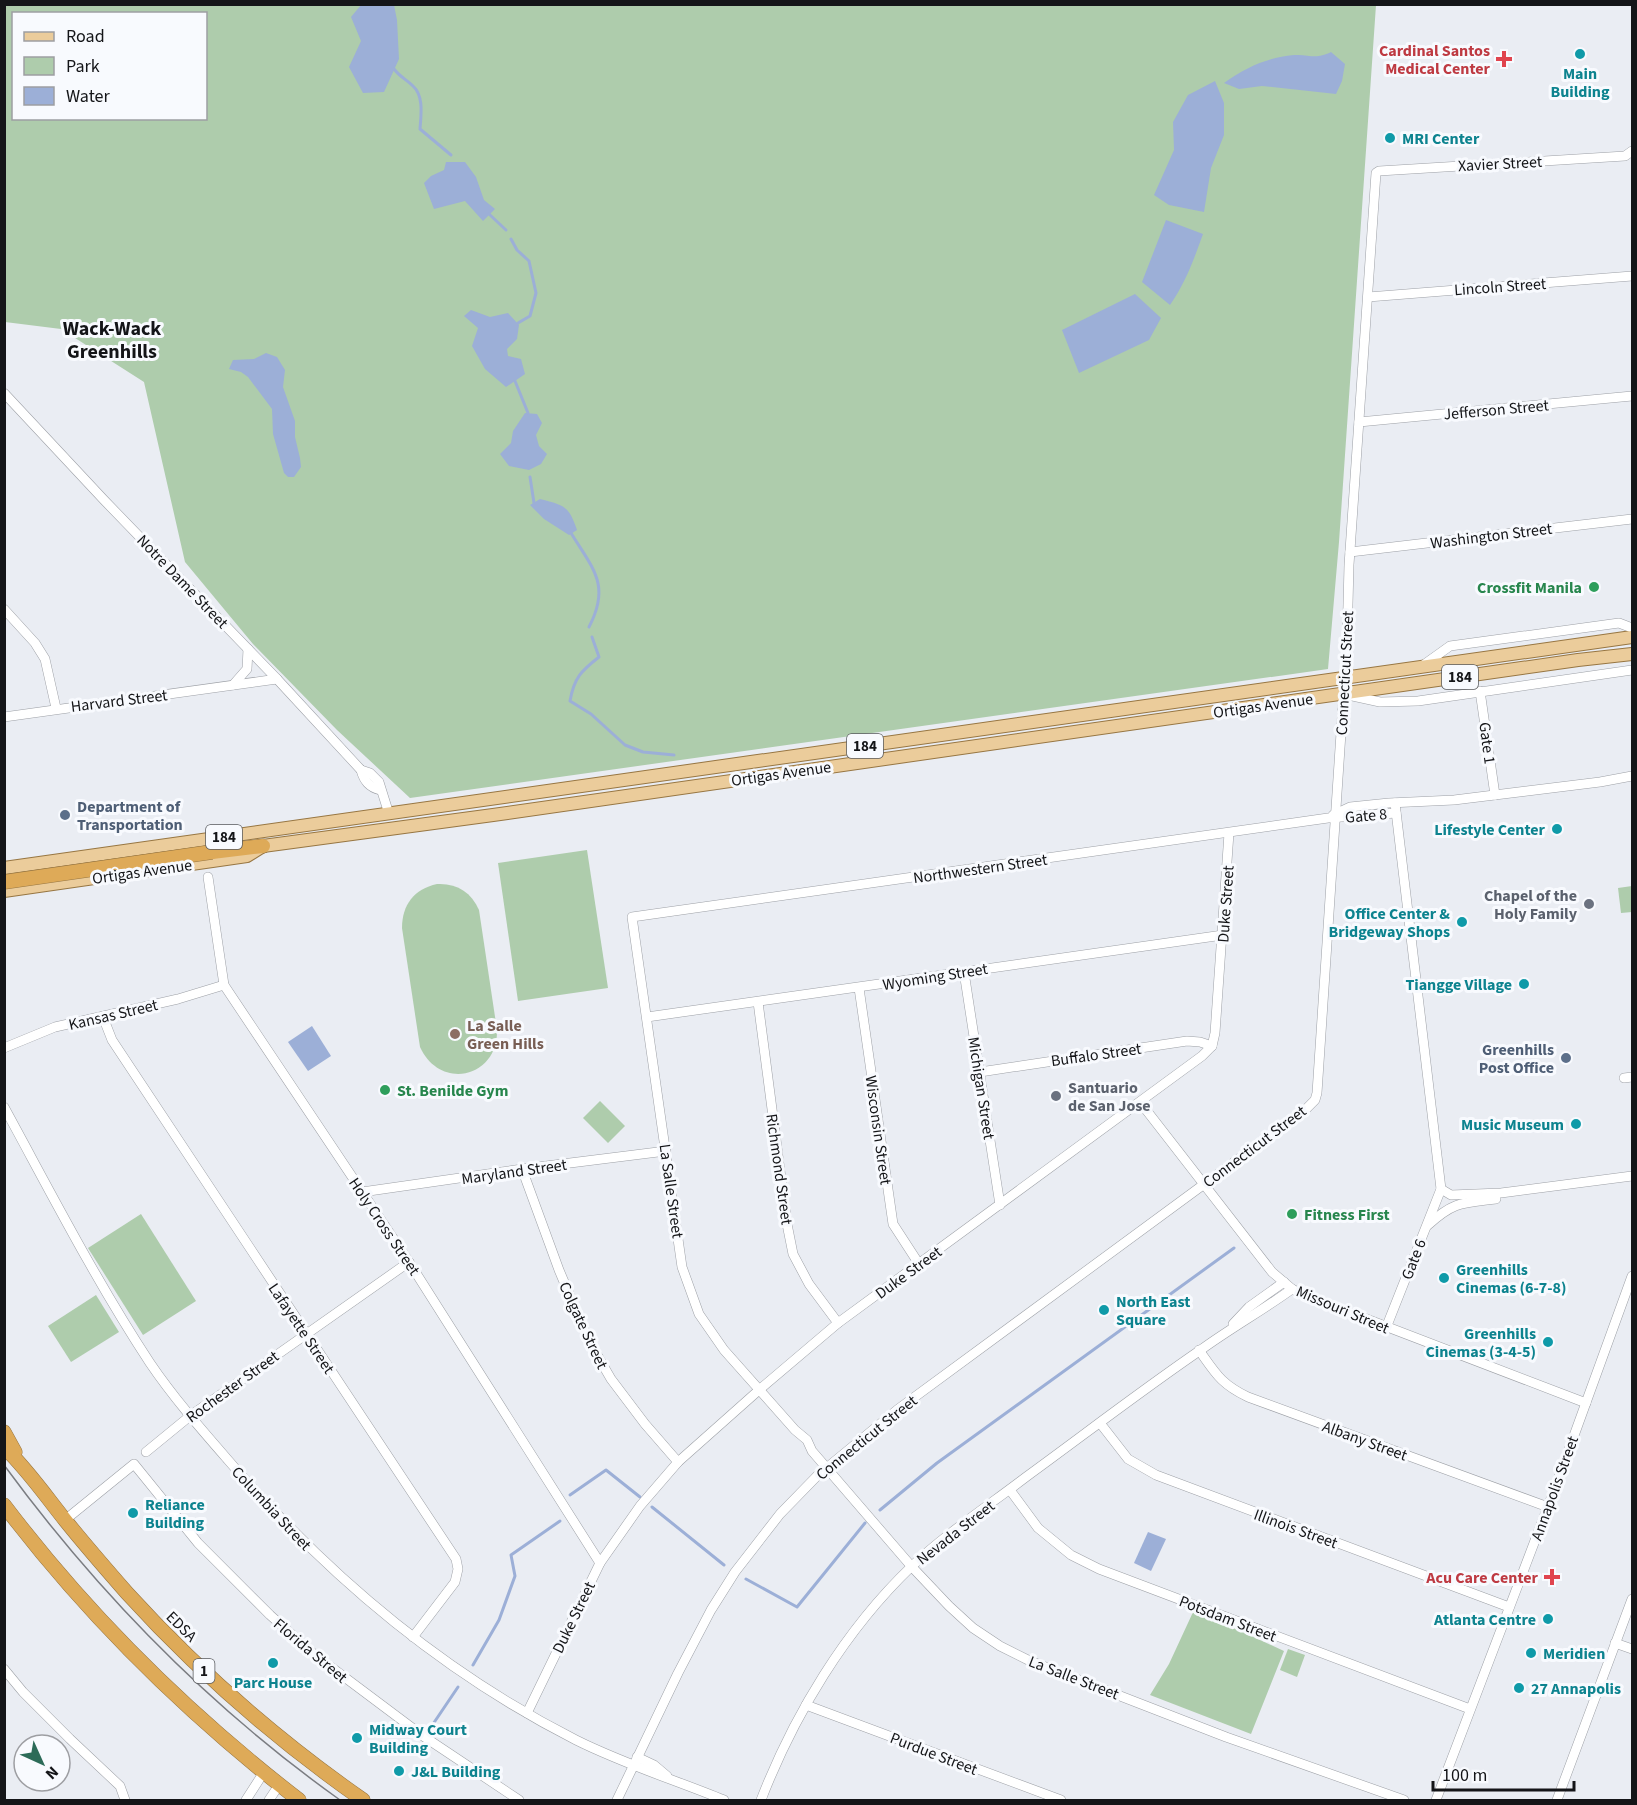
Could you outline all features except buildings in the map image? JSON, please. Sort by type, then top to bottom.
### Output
[{"type":"highway","points":[[8,888],[212,852],[264,846]]},
{"type":"highway","name":"1","points":[[4,1432],[20,1462]]},
{"type":"highway","name":"EDSA","points":[[4,1447],[20,1462],[65,1520],[128,1593],[211,1678],[274,1733],[363,1800]]},
{"type":"highway","name":"1","points":[[4,1505],[53,1567],[119,1640],[190,1708],[299,1800]]},
{"type":"main road","name":"Ortigas Avenue","points":[[8,867],[1632,637]]},
{"type":"main road","name":"Ortigas Avenue","points":[[8,888],[36,887],[247,856],[264,846],[1632,654]]},
{"type":"main road","points":[[49,861],[55,872],[52,884]]},
{"type":"main road","points":[[34,863],[29,874],[36,887]]},
{"type":"main road","points":[[8,867],[17,876],[18,881],[8,888]]},
{"type":"street","name":"Xavier Street","points":[[1376,173],[1630,155]]},
{"type":"street","name":"Connecticut Street","points":[[617,1800],[700,1631],[735,1572],[780,1514],[826,1468],[897,1410],[1305,1110],[1315,1100],[1376,173]]},
{"type":"street","name":"Lincoln Street","points":[[1368,297],[1632,276]]},
{"type":"street","name":"Notre Dame Street","points":[[4,393],[362,770],[370,773],[379,782],[389,814]]},
{"type":"street","name":"Jefferson Street","points":[[1359,422],[1632,396]]},
{"type":"street","name":"Washington Street","points":[[1350,552],[1632,519]]},
{"type":"street","points":[[4,609],[35,643],[45,659],[56,708]]},
{"type":"street","points":[[1420,667],[1450,646],[1619,623],[1632,628]]},
{"type":"street","points":[[233,685],[247,669],[248,649]]},
{"type":"street","points":[[1343,693],[1380,702],[1418,701],[1632,670]]},
{"type":"street","name":"Harvard Street","points":[[4,717],[277,679]]},
{"type":"street","name":"Gate 1","points":[[1480,691],[1495,795]]},
{"type":"street","name":"Gate 8","points":[[1333,816],[1632,776]]},
{"type":"street","points":[[1396,808],[1441,1189],[1451,1195],[1491,1193],[1632,1176]]},
{"type":"street","name":"Northwestern Street","points":[[632,917],[1229,833],[1333,816]]},
{"type":"street","name":"Duke Street","points":[[527,1713],[600,1563],[640,1506],[678,1462],[838,1323],[1140,1102],[1212,1046],[1223,935],[1229,833]]},
{"type":"street","name":"Holy Cross Street","points":[[207,877],[224,986],[409,1262],[600,1563]]},
{"type":"street","name":"La Salle Street","points":[[632,917],[682,1267],[699,1314],[724,1350],[795,1431],[807,1440],[826,1468],[912,1567],[973,1628],[1000,1646],[1030,1661],[1226,1737],[1404,1800]]},
{"type":"street","name":"Wyoming Street","points":[[647,1017],[1223,935]]},
{"type":"street","name":"Michigan Street","points":[[964,972],[1000,1205]]},
{"type":"street","name":"Kansas Street","points":[[4,1048],[49,1028],[178,999],[224,986]]},
{"type":"street","name":"Wisconsin Street","points":[[859,988],[893,1224],[919,1264]]},
{"type":"street","name":"Richmond Street","points":[[758,1002],[787,1224],[793,1254],[809,1284],[838,1323]]},
{"type":"street","name":"Lafayette Street","points":[[103,1017],[112,1040],[456,1558],[458,1569],[455,1582],[413,1637]]},
{"type":"street","name":"Buffalo Street","points":[[980,1072],[1187,1041],[1212,1046]]},
{"type":"street","name":"Missouri Street","points":[[1140,1102],[1272,1272],[1288,1285],[1386,1328],[1586,1403]]},
{"type":"street","name":"Columbia Street","points":[[4,1107],[75,1238],[152,1365],[189,1416],[261,1499],[299,1538],[359,1595],[464,1675],[577,1740],[635,1761],[652,1774],[669,1778],[724,1800]]},
{"type":"street","name":"Maryland Street","points":[[362,1192],[666,1151]]},
{"type":"street","name":"Colgate Street","points":[[522,1169],[559,1270],[589,1341],[611,1379],[645,1424],[678,1462]]},
{"type":"street","name":"Gate 6","points":[[1386,1328],[1441,1189]]},
{"type":"street","points":[[1426,1227],[1443,1211],[1455,1204],[1496,1199]]},
{"type":"street","name":"Rochester Street","points":[[146,1452],[189,1416],[409,1262]]},
{"type":"street","name":"Annapolis Street","points":[[1436,1800],[1548,1507],[1632,1276]]},
{"type":"street","name":"Nevada Street","points":[[761,1800],[776,1761],[806,1705],[856,1631],[912,1567],[957,1528],[1225,1333],[1249,1307],[1288,1285]]},
{"type":"street","name":"Albany Street","points":[[1199,1350],[1224,1383],[1248,1396],[1548,1507]]},
{"type":"street","name":"Illinois Street","points":[[1100,1423],[1128,1459],[1156,1475],[1509,1607]]},
{"type":"street","name":"Florida Street","points":[[65,1520],[134,1464],[198,1543],[270,1615],[315,1655],[423,1736],[508,1795],[519,1800]]},
{"type":"street","name":"Potsdam Street","points":[[1010,1490],[1038,1528],[1071,1555],[1099,1569],[1470,1709]]},
{"type":"street","points":[[1557,1800],[1632,1599]]},
{"type":"street","points":[[1615,1643],[1632,1649]]},
{"type":"street","points":[[4,1669],[23,1692],[120,1786],[125,1800]]},
{"type":"street","name":"Purdue Street","points":[[806,1705],[1061,1800]]},
{"type":"street","points":[[246,1800],[264,1772]]},
{"type":"street","points":[[269,1800],[279,1785]]},
{"type":"green space","points":[[5,5],[1376,5],[1339,542],[1328,669],[410,798],[337,730],[253,644],[185,562],[144,382],[61,329],[5,322]]},
{"type":"green space","points":[[587,850],[608,988],[518,1001],[498,863]]},
{"type":"green space","points":[[437,884],[451,885],[462,890],[472,898],[479,910],[497,1030],[495,1046],[488,1059],[478,1068],[466,1073],[453,1074],[441,1070],[429,1061],[420,1047],[402,928],[404,912],[411,899],[422,890]]},
{"type":"green space","points":[[1632,886],[1632,912],[1621,913],[1618,888]]},
{"type":"green space","points":[[600,1101],[625,1126],[608,1143],[583,1118]]},
{"type":"green space","points":[[141,1214],[196,1301],[143,1335],[88,1248]]},
{"type":"green space","points":[[96,1295],[119,1332],[71,1362],[48,1326]]},
{"type":"green space","points":[[1194,1610],[1284,1651],[1251,1734],[1150,1695],[1169,1664]]},
{"type":"green space","points":[[1288,1649],[1305,1655],[1297,1677],[1280,1670]]},
{"type":"water","points":[[361,5],[394,5],[399,59],[384,92],[363,93],[349,67],[361,41],[351,17]]},
{"type":"water","points":[[1331,52],[1345,64],[1342,81],[1336,94],[1262,86],[1239,89],[1224,83],[1241,72],[1266,61],[1294,55],[1321,56]]},
{"type":"water","points":[[1215,81],[1224,103],[1224,135],[1211,168],[1204,212],[1169,205],[1154,195],[1174,150],[1173,122],[1188,95]]},
{"type":"water","points":[[446,162],[465,162],[476,177],[484,200],[495,209],[483,221],[465,201],[434,209],[424,183],[431,176],[444,170]]},
{"type":"water","points":[[1166,220],[1203,234],[1185,279],[1170,305],[1142,282]]},
{"type":"water","points":[[1135,294],[1161,318],[1149,340],[1079,373],[1062,330]]},
{"type":"water","points":[[471,310],[490,317],[508,313],[519,325],[517,339],[507,349],[508,356],[521,359],[525,374],[506,387],[485,369],[472,346],[478,328],[464,316]]},
{"type":"water","points":[[266,353],[277,357],[285,370],[283,387],[295,421],[295,437],[301,467],[294,477],[288,477],[284,473],[273,434],[272,409],[248,377],[241,372],[229,369],[233,360],[254,359]]},
{"type":"water","points":[[525,413],[537,414],[542,423],[536,435],[539,446],[547,454],[541,464],[529,470],[509,466],[500,454],[511,443],[513,431]]},
{"type":"water","points":[[540,499],[560,505],[568,511],[577,530],[569,535],[544,519],[530,505]]},
{"type":"water","points":[[312,1026],[331,1056],[308,1071],[288,1042]]},
{"type":"water","points":[[1148,1532],[1166,1539],[1151,1571],[1134,1563]]},
{"type":"waterway","points":[[394,69],[413,86],[419,95],[420,129],[451,155]]},
{"type":"waterway","points":[[489,214],[506,230]]},
{"type":"waterway","points":[[511,239],[517,250],[529,261],[536,293],[530,316],[518,323]]},
{"type":"waterway","points":[[515,381],[528,413]]},
{"type":"waterway","points":[[530,477],[534,503]]},
{"type":"waterway","points":[[571,533],[592,567],[599,588],[599,600],[589,627]]},
{"type":"waterway","points":[[592,637],[599,657],[579,676],[570,701],[591,714],[625,745],[643,752],[674,755]]},
{"type":"waterway","points":[[880,1510],[937,1463],[1234,1248]]},
{"type":"waterway","points":[[570,1495],[606,1470],[640,1497]]},
{"type":"waterway","points":[[652,1507],[724,1565]]},
{"type":"waterway","points":[[473,1665],[499,1620],[515,1576],[511,1555],[560,1521]]},
{"type":"waterway","points":[[746,1579],[797,1607],[865,1523]]},
{"type":"waterway","points":[[429,1730],[458,1687]]},
{"type":"tram line","points":[[4,1465],[78,1558],[159,1646],[246,1727],[340,1800]]},
{"type":"place","name":"Main Building","points":[[1580,54]]},
{"type":"place","name":"Cardinal Santos Medical Center","points":[[1504,59]]},
{"type":"place","name":"MRI Center","points":[[1390,138]]},
{"type":"place","name":"Crossfit Manila","points":[[1594,587]]},
{"type":"place","name":"Department of Transportation","points":[[65,815]]},
{"type":"place","name":"Lifestyle Center","points":[[1557,829]]},
{"type":"place","name":"Chapel of the Holy Family","points":[[1589,904]]},
{"type":"place","name":"Office Center & Bridgeway Shops","points":[[1462,922]]},
{"type":"place","name":"Tiangge Village","points":[[1524,984]]},
{"type":"place","name":"La Salle Green Hills","points":[[455,1034]]},
{"type":"place","name":"Greenhills Post Office","points":[[1566,1058]]},
{"type":"place","name":"St. Benilde Gym","points":[[385,1090]]},
{"type":"place","name":"Santuario de San Jose","points":[[1056,1096]]},
{"type":"place","name":"Music Museum","points":[[1576,1124]]},
{"type":"place","name":"Fitness First","points":[[1292,1214]]},
{"type":"place","name":"Greenhills Cinemas (6-7-8)","points":[[1444,1278]]},
{"type":"place","name":"North East Square","points":[[1104,1310]]},
{"type":"place","name":"Greenhills Cinemas (3-4-5)","points":[[1548,1342]]},
{"type":"place","name":"Reliance Building","points":[[133,1513]]},
{"type":"place","name":"Acu Care Center","points":[[1552,1577]]},
{"type":"place","name":"Atlanta Centre","points":[[1548,1619]]},
{"type":"place","name":"Meridien","points":[[1531,1653]]},
{"type":"place","name":"Parc House","points":[[273,1663]]},
{"type":"place","name":"27 Annapolis","points":[[1519,1688]]},
{"type":"place","name":"Midway Court Building","points":[[357,1738]]},
{"type":"place","name":"J&L Building","points":[[399,1771]]},
{"type":"district","name":"Wack-Wack Greenhills","points":[[112,340]]}]
